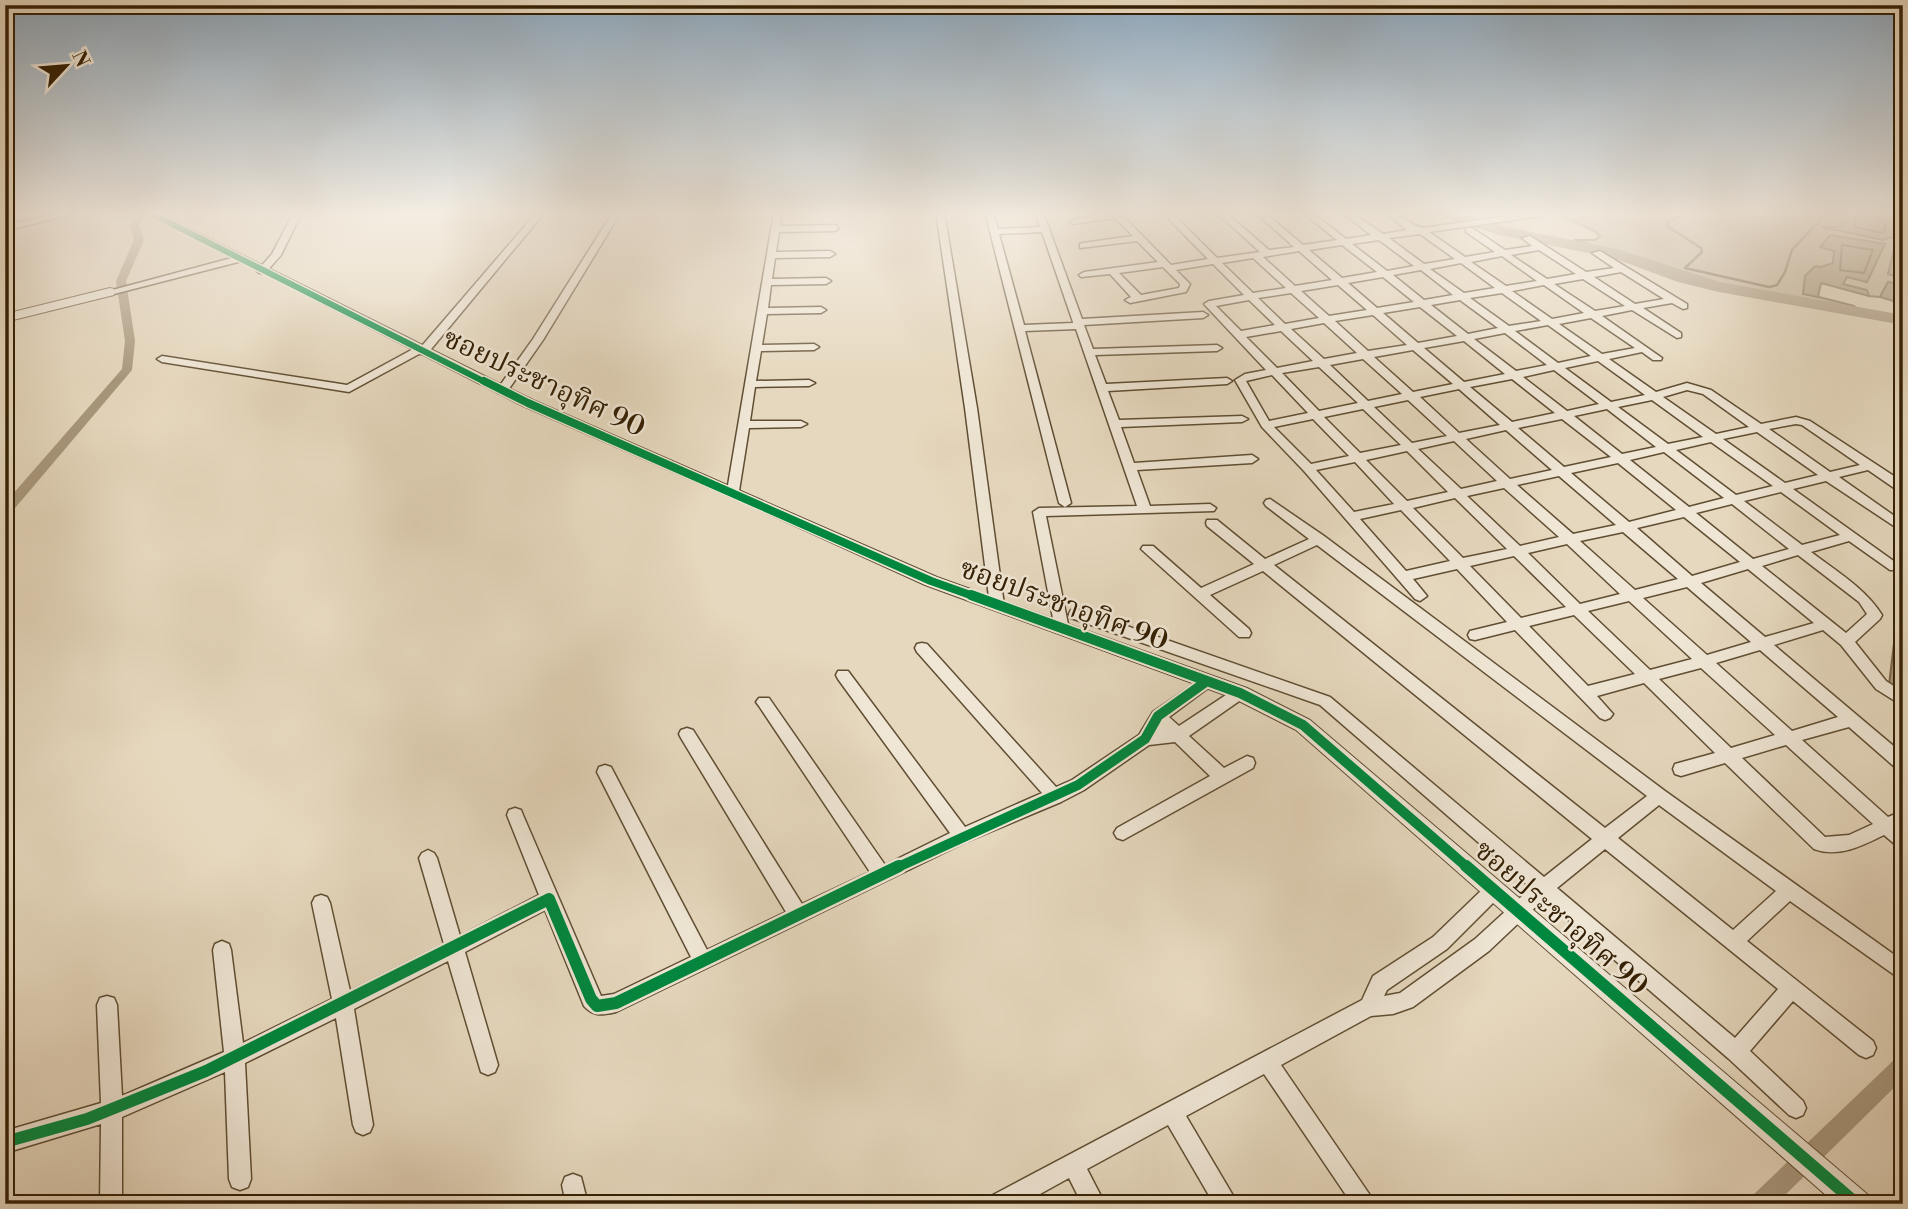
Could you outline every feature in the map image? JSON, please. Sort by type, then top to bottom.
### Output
[{"type":"street","points":[[5,318],[203,268]]},
{"type":"street","name":"ซอยประชาอุทิศ 90","points":[[257,268],[502,391],[733,491],[931,581],[1240,693],[1303,725],[1857,1204]]},
{"type":"street","points":[[162,359],[349,389],[421,351],[492,268]]},
{"type":"street","points":[[502,391],[538,340],[582,268]]},
{"type":"street","points":[[733,491],[769,268]]},
{"type":"street","points":[[949,268],[971,408],[997,605]]},
{"type":"street","points":[[1003,268],[1065,503]]},
{"type":"street","points":[[1059,268],[1145,510]]},
{"type":"street","points":[[1084,275],[1139,268]]},
{"type":"street","points":[[1112,271],[1134,299],[1185,288],[1181,280],[1168,268]]},
{"type":"street","points":[[1222,268],[1820,844],[1828,847],[1844,844],[1903,818]]},
{"type":"street","points":[[1273,268],[1290,289],[1459,437],[1903,841]]},
{"type":"street","points":[[1324,268],[1903,764]]},
{"type":"street","points":[[1376,268],[1514,374],[1826,624],[1846,641],[1881,685],[1903,700]]},
{"type":"street","points":[[1413,268],[1209,304],[1605,714]]},
{"type":"street","points":[[1423,268],[1609,405],[1871,607],[1875,615],[1846,641]]},
{"type":"street","points":[[1473,268],[1895,567]]},
{"type":"street","points":[[1527,268],[1657,358]]},
{"type":"street","points":[[1574,268],[1676,335]]},
{"type":"street","points":[[1238,335],[1622,269],[1678,303],[1634,307],[1240,380],[1266,425],[1308,468],[1420,596]]},
{"type":"street","points":[[767,282],[825,281]]},
{"type":"street","points":[[762,311],[821,310]]},
{"type":"street","points":[[1019,328],[1203,315]]},
{"type":"street","points":[[756,348],[814,346]]},
{"type":"street","points":[[1088,352],[1217,348]]},
{"type":"street","points":[[1266,425],[1643,349]]},
{"type":"street","points":[[1101,388],[1227,381]]},
{"type":"street","points":[[750,384],[809,383]]},
{"type":"street","points":[[1308,468],[1655,396],[1687,386],[1699,388],[1903,528]]},
{"type":"street","points":[[1114,424],[1242,419]]},
{"type":"street","points":[[1352,517],[1800,420],[1901,487]]},
{"type":"street","points":[[744,425],[801,424]]},
{"type":"street","points":[[1129,467],[1252,459]]},
{"type":"street","points":[[1404,576],[1626,527],[1870,466]]},
{"type":"street","points":[[1270,503],[1659,796],[1903,972]]},
{"type":"street","points":[[1062,629],[1039,512],[1145,510],[1211,515],[1265,565],[1866,1048]]},
{"type":"street","points":[[1475,635],[1690,581],[1851,536]]},
{"type":"street","points":[[1201,594],[1318,539]]},
{"type":"street","points":[[1149,549],[1244,633]]},
{"type":"street","points":[[1076,614],[1325,701],[1736,1052],[1796,1108]]},
{"type":"street","points":[[1585,693],[1706,662],[1826,624]]},
{"type":"street","points":[[922,648],[1055,797]]},
{"type":"street","points":[[843,675],[962,836]]},
{"type":"street","points":[[515,815],[586,989],[597,1006],[616,1003],[962,836],[1055,797],[1145,739],[1158,716],[1208,681]]},
{"type":"street","points":[[1145,739],[1178,735],[1240,693]]},
{"type":"street","points":[[764,702],[882,875]]},
{"type":"street","points":[[1158,716],[1222,777]]},
{"type":"street","points":[[1681,769],[1850,720]]},
{"type":"street","points":[[687,734],[797,915]]},
{"type":"street","points":[[1123,833],[1247,763]]},
{"type":"street","points":[[605,772],[703,961]]},
{"type":"street","points":[[999,1204],[1369,1007],[1393,1005],[1406,1000],[1482,945],[1544,887],[1659,796]]},
{"type":"street","points":[[428,858],[488,1065]]},
{"type":"street","points":[[1369,1007],[1380,983],[1431,949],[1494,890]]},
{"type":"street","points":[[1732,942],[1789,891]]},
{"type":"street","points":[[5,1142],[112,1111],[235,1058],[549,900]]},
{"type":"street","points":[[321,902],[343,1004],[363,1125]]},
{"type":"street","points":[[1431,949],[1451,968]]},
{"type":"street","points":[[222,950],[235,1058],[240,1179]]},
{"type":"street","points":[[1736,1052],[1791,989]]},
{"type":"street","points":[[107,1004],[112,1111],[111,1204]]},
{"type":"street","points":[[1266,1060],[1365,1204]]},
{"type":"street","points":[[1171,1111],[1227,1204]]},
{"type":"street","points":[[1073,1164],[1094,1204]]},
{"type":"shaded area","points":[[1665,268],[1816,268],[1808,273],[1803,293],[1854,306],[1858,311],[1701,281]]},
{"type":"shaded area","points":[[1843,268],[1890,268],[1889,274],[1902,278],[1897,284],[1888,282],[1880,297],[1869,296],[1866,290],[1842,284],[1847,277]]},
{"type":"water","points":[[1813,268],[1873,268],[1867,282],[1847,277],[1843,284],[1867,290],[1869,296],[1821,283],[1818,297],[1803,294],[1805,276]]},
{"type":"water","points":[[1889,268],[1903,268],[1903,304],[1880,297],[1888,282],[1897,284],[1901,279],[1888,274]]},
{"type":"water","points":[[1903,568],[1903,693],[1889,685]]},
{"type":"waterway","points":[[5,511],[127,370],[130,341],[121,281],[127,268]]},
{"type":"waterway","points":[[1657,268],[1719,287],[1903,320]]},
{"type":"waterway","points":[[1687,268],[1769,287],[1777,285],[1786,268]]},
{"type":"waterway","points":[[1760,1204],[1903,1065]]},
{"type":"cycle path","points":[[260,268],[528,403],[931,581],[1240,693],[1303,725],[1857,1204]]},
{"type":"cycle path","points":[[5,1142],[87,1119],[206,1071],[549,899],[591,999],[597,1006],[616,1003],[962,836],[1078,785],[1145,739],[1158,716],[1207,681]]}]
